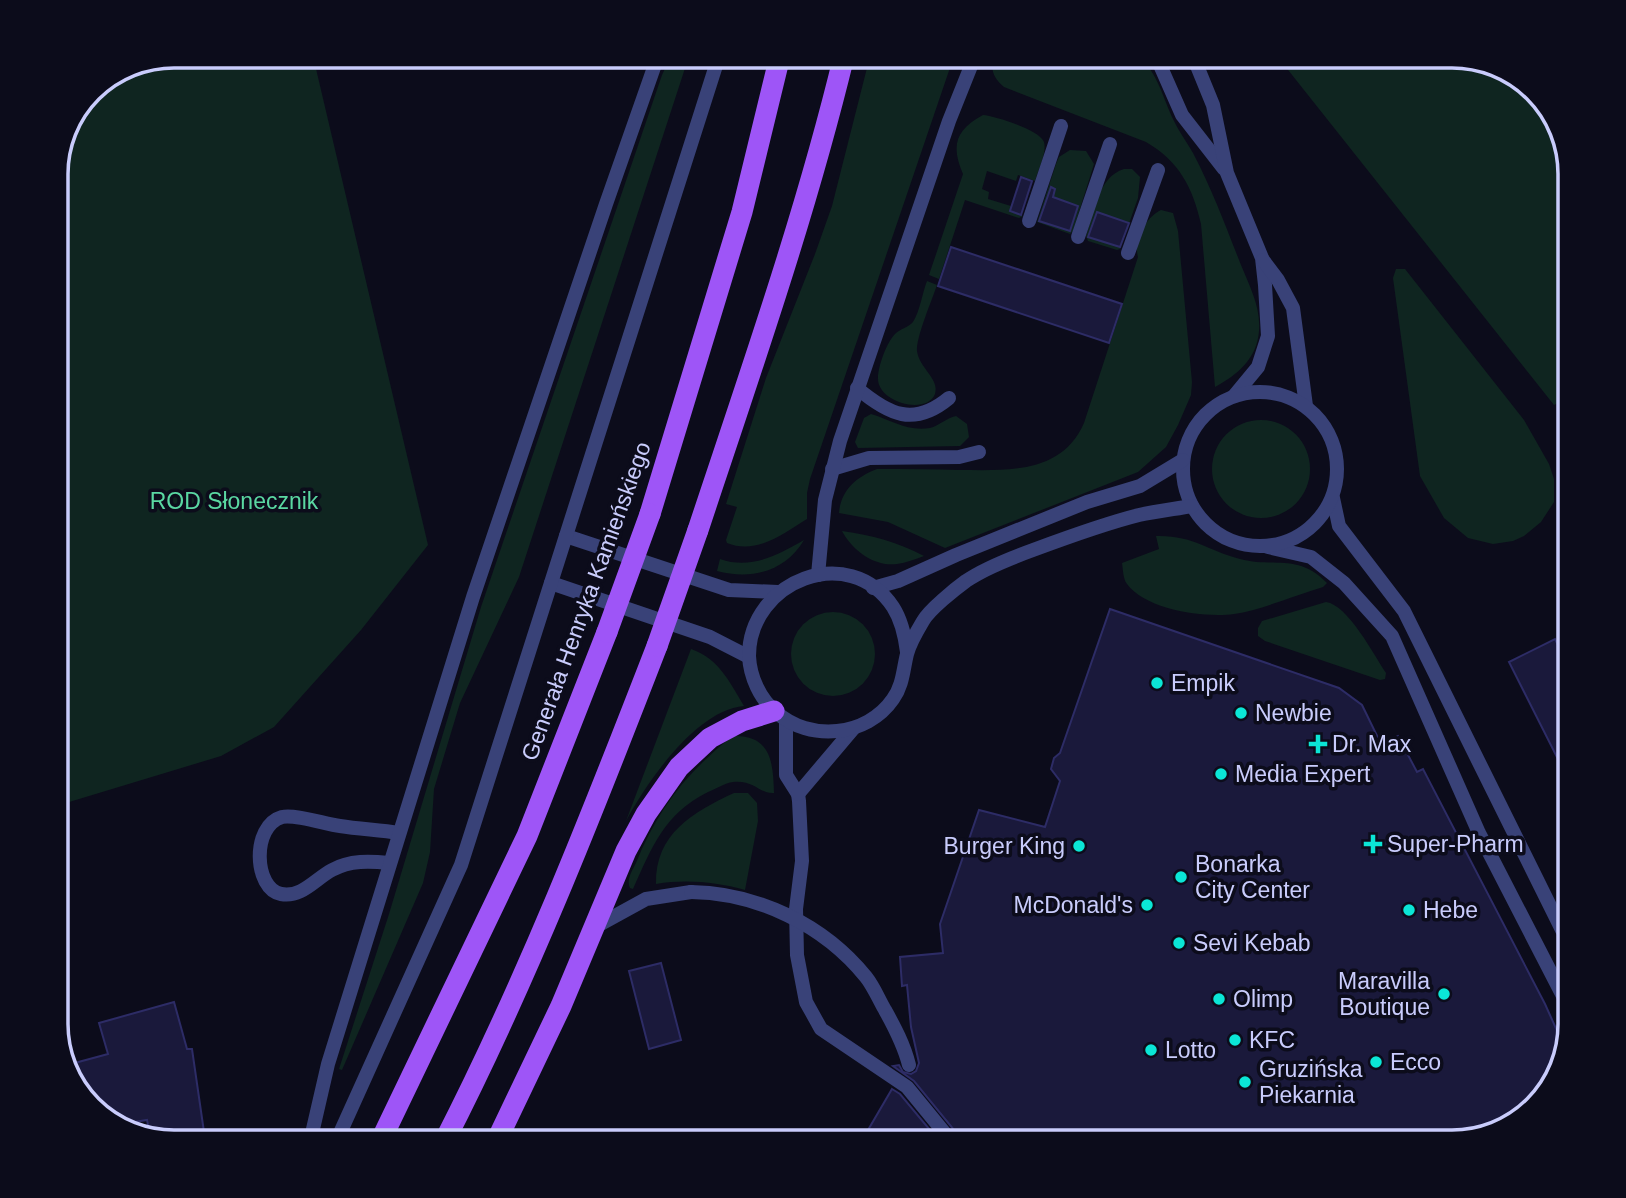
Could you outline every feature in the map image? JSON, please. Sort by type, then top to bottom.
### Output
[{"type":"main road","name":"Generała Henryka Kamieńskiego","points":[[386,1130],[527,836],[607,632],[650,514],[742,212],[777,68]]},
{"type":"main road","points":[[450,1130],[484,1064],[596,802],[657,646],[782,274],[841,68]]},
{"type":"main road","points":[[502,1130],[561,1006],[626,851],[646,814],[679,767],[710,738],[742,721],[780,716]]},
{"type":"street","points":[[313,1130],[328,1064],[482,570],[654,68]]},
{"type":"street","name":"Generała Henryka Kamieńskiego","points":[[341,1130],[461,864],[715,68]]},
{"type":"street","points":[[818,575],[825,500],[832,469],[857,388],[949,121],[970,68]]},
{"type":"street","points":[[1161,68],[1182,115],[1227,173]]},
{"type":"street","points":[[1198,68],[1213,105],[1227,173],[1262,258],[1293,308],[1306,406]]},
{"type":"street","points":[[1029,220],[1061,126]]},
{"type":"street","points":[[1078,237],[1110,144]]},
{"type":"street","points":[[1128,253],[1158,170]]},
{"type":"street","points":[[1234,396],[1258,367],[1268,336],[1262,258]]},
{"type":"street","points":[[857,388],[876,403],[913,416],[934,411],[949,398]]},
{"type":"street","points":[[1268,547],[1288,542],[1307,532],[1322,517],[1333,498],[1338,473],[1335,447],[1324,424],[1306,406],[1284,394],[1259,391],[1234,396],[1220,403],[1207,412],[1196,426],[1187,443],[1183,460],[1184,484],[1192,506],[1206,524],[1224,538],[1245,545],[1268,547],[1311,557],[1343,583],[1392,636],[1426,658]]},
{"type":"street","points":[[832,469],[869,458],[959,457],[979,452]]},
{"type":"street","points":[[873,588],[898,581],[1087,502],[1140,486],[1183,460]]},
{"type":"street","points":[[1333,498],[1339,526],[1404,611],[1558,922]]},
{"type":"street","points":[[907,652],[925,617],[967,581],[1012,558],[1069,536],[1140,515],[1192,506]]},
{"type":"street","points":[[566,536],[729,590],[778,592]]},
{"type":"street","points":[[818,575],[856,579],[873,588],[892,606],[903,627],[907,652],[904,677],[892,700],[875,717],[853,729],[831,733],[808,730],[780,716],[761,695],[753,677],[749,657],[752,633],[762,610],[778,592],[797,580],[818,575]]},
{"type":"street","points":[[551,583],[710,638],[749,657]]},
{"type":"street","points":[[1392,636],[1479,833],[1558,986]]},
{"type":"street","points":[[780,716],[786,775],[798,794],[802,861],[796,909],[797,955],[806,1002],[821,1029],[907,1087],[942,1130]]},
{"type":"street","points":[[798,794],[853,729]]},
{"type":"street","points":[[390,863],[362,861],[334,869],[295,895],[277,894],[264,881],[260,856],[262,835],[272,821],[285,816],[399,833]]},
{"type":"street","points":[[595,927],[646,899],[691,892],[720,892],[787,914],[825,937],[867,978],[905,1048],[909,1065]]},
{"type":"green space","name":"ROD Słonecznik","points":[[174,68],[316,68],[428,545],[361,630],[274,727],[221,756],[68,802],[68,167],[79,127],[90,110],[121,82],[140,74]]},
{"type":"green space","points":[[665,68],[685,68],[519,577],[460,703],[434,789],[430,852],[423,883],[342,1070],[339,1069],[389,914],[481,607]]},
{"type":"green space","points":[[867,68],[950,68],[810,479],[807,519],[759,545],[738,546],[727,543],[737,507],[726,504],[766,378],[832,206]]},
{"type":"green space","points":[[992,68],[1150,68],[1206,180],[1257,306],[1259,331],[1254,350],[1245,365],[1231,377],[1215,387],[1201,224],[1189,187],[1176,167],[1146,142],[1004,87]]},
{"type":"green space","points":[[1287,68],[1465,69],[1499,79],[1516,90],[1540,115],[1554,147],[1558,174],[1558,403],[1554,405]]},
{"type":"green space","points":[[983,115],[1026,128],[1041,137],[1045,146],[1043,156],[1035,181],[1018,175],[1016,181],[987,171],[982,189],[989,192],[988,199],[1011,206],[1010,211],[1023,216],[1019,218],[965,200],[939,279],[929,275],[963,174],[957,155],[958,140],[966,127]]},
{"type":"green space","points":[[1070,150],[1086,151],[1094,164],[1070,234],[1037,222],[1059,157]]},
{"type":"green space","points":[[1132,169],[1140,177],[1138,198],[1120,249],[1117,250],[1088,241],[1086,236],[1103,187],[1115,173]]},
{"type":"green space","points":[[1161,210],[1173,213],[1178,231],[1192,382],[1191,395],[1166,447],[1138,472],[945,548],[888,522],[839,513],[846,491],[851,485],[877,469],[1014,469],[1047,461],[1062,452],[1074,440],[1084,423],[1138,257],[1139,237],[1150,218]]},
{"type":"green space","points":[[1396,269],[1405,269],[1524,420],[1549,464],[1554,479],[1554,502],[1541,522],[1513,541],[1493,544],[1468,538],[1444,518],[1420,476],[1393,278]]},
{"type":"green space","points":[[927,281],[937,285],[917,351],[936,389],[930,401],[913,405],[885,394],[880,386],[878,373],[892,338],[915,318]]},
{"type":"green space","points":[[871,414],[907,427],[922,429],[956,416],[967,424],[969,437],[960,446],[858,448],[855,442],[864,418]]},
{"type":"green space","points":[[1261,420],[1280,424],[1296,434],[1306,450],[1310,469],[1306,488],[1296,504],[1280,514],[1261,518],[1242,514],[1226,504],[1216,488],[1212,469],[1216,450],[1226,434],[1242,424]]},
{"type":"green space","points":[[842,531],[884,540],[924,556],[900,563],[880,563],[858,551]]},
{"type":"green space","points":[[1156,536],[1190,540],[1240,559],[1285,563],[1306,568],[1327,583],[1323,587],[1278,602],[1234,614],[1208,615],[1162,606],[1136,593],[1127,584],[1122,563],[1159,549]]},
{"type":"green space","points":[[804,540],[787,560],[766,571],[730,574],[717,571],[720,559],[753,562],[774,556]]},
{"type":"green space","points":[[1326,602],[1343,612],[1368,643],[1386,673],[1385,679],[1380,680],[1265,641],[1258,636],[1262,621]]},
{"type":"green space","points":[[825,612],[841,612],[857,619],[868,630],[875,646],[872,670],[863,684],[841,696],[825,696],[809,689],[798,678],[791,662],[791,646],[798,630],[809,619]]},
{"type":"green space","points":[[691,649],[716,665],[744,706],[726,710],[691,734],[660,769],[626,821]]},
{"type":"green space","points":[[735,736],[747,737],[763,746],[771,762],[774,793],[747,783],[733,782],[693,801],[670,821],[661,833],[633,889],[630,888],[631,872],[665,807],[694,771]]},
{"type":"green space","points":[[734,793],[748,793],[757,803],[758,821],[745,890],[701,882],[656,884],[657,867],[669,838],[704,808]]},
{"type":"building","points":[[1021,177],[1032,181],[1021,215],[1010,211]]},
{"type":"building","points":[[1051,187],[1055,189],[1053,197],[1078,206],[1070,231],[1039,221]]},
{"type":"building","points":[[1097,212],[1129,223],[1120,247],[1088,237]]},
{"type":"building","points":[[951,247],[1122,304],[1109,343],[938,286]]},
{"type":"building","name":"Bonarka City Center","points":[[1110,609],[1339,688],[1362,705],[1381,744],[1398,736],[1417,772],[1423,769],[1545,1004],[1557,1032],[1557,1037],[1547,1071],[1536,1088],[1522,1103],[1499,1119],[1479,1126],[1452,1130],[954,1130],[914,1081],[893,1066],[899,1065],[903,1072],[911,1074],[916,1071],[919,1063],[911,1027],[907,985],[902,986],[900,957],[943,953],[940,924],[979,810],[1045,827],[1060,781],[1051,769],[1054,758],[1060,753]]},
{"type":"building","points":[[1555,639],[1558,645],[1558,759],[1509,662]]},
{"type":"building","points":[[661,963],[681,1040],[649,1049],[629,971]]},
{"type":"building","points":[[174,1002],[187,1049],[192,1049],[204,1130],[161,1129],[148,1126],[147,1120],[135,1122],[110,1108],[95,1094],[76,1063],[108,1054],[99,1023]]},
{"type":"building","points":[[892,1089],[900,1094],[930,1130],[868,1130]]},
{"type":"place","name":"Empik","points":[[1157,683]]},
{"type":"place","name":"Newbie","points":[[1241,713]]},
{"type":"place","name":"Dr. Max","points":[[1318,744]]},
{"type":"place","name":"Media Expert","points":[[1221,774]]},
{"type":"place","name":"Super-Pharm","points":[[1373,844]]},
{"type":"place","name":"Burger King","points":[[1079,846]]},
{"type":"place","name":"Bonarka City Center","points":[[1181,877]]},
{"type":"place","name":"McDonald's","points":[[1147,905]]},
{"type":"place","name":"Hebe","points":[[1409,910]]},
{"type":"place","name":"Sevi Kebab","points":[[1179,943]]},
{"type":"place","name":"Maravilla Boutique","points":[[1444,994]]},
{"type":"place","name":"Olimp","points":[[1219,999]]},
{"type":"place","name":"KFC","points":[[1235,1040]]},
{"type":"place","name":"Lotto","points":[[1151,1050]]},
{"type":"place","name":"Ecco","points":[[1376,1062]]},
{"type":"place","name":"Gruzińska Piekarnia","points":[[1245,1082]]}]
